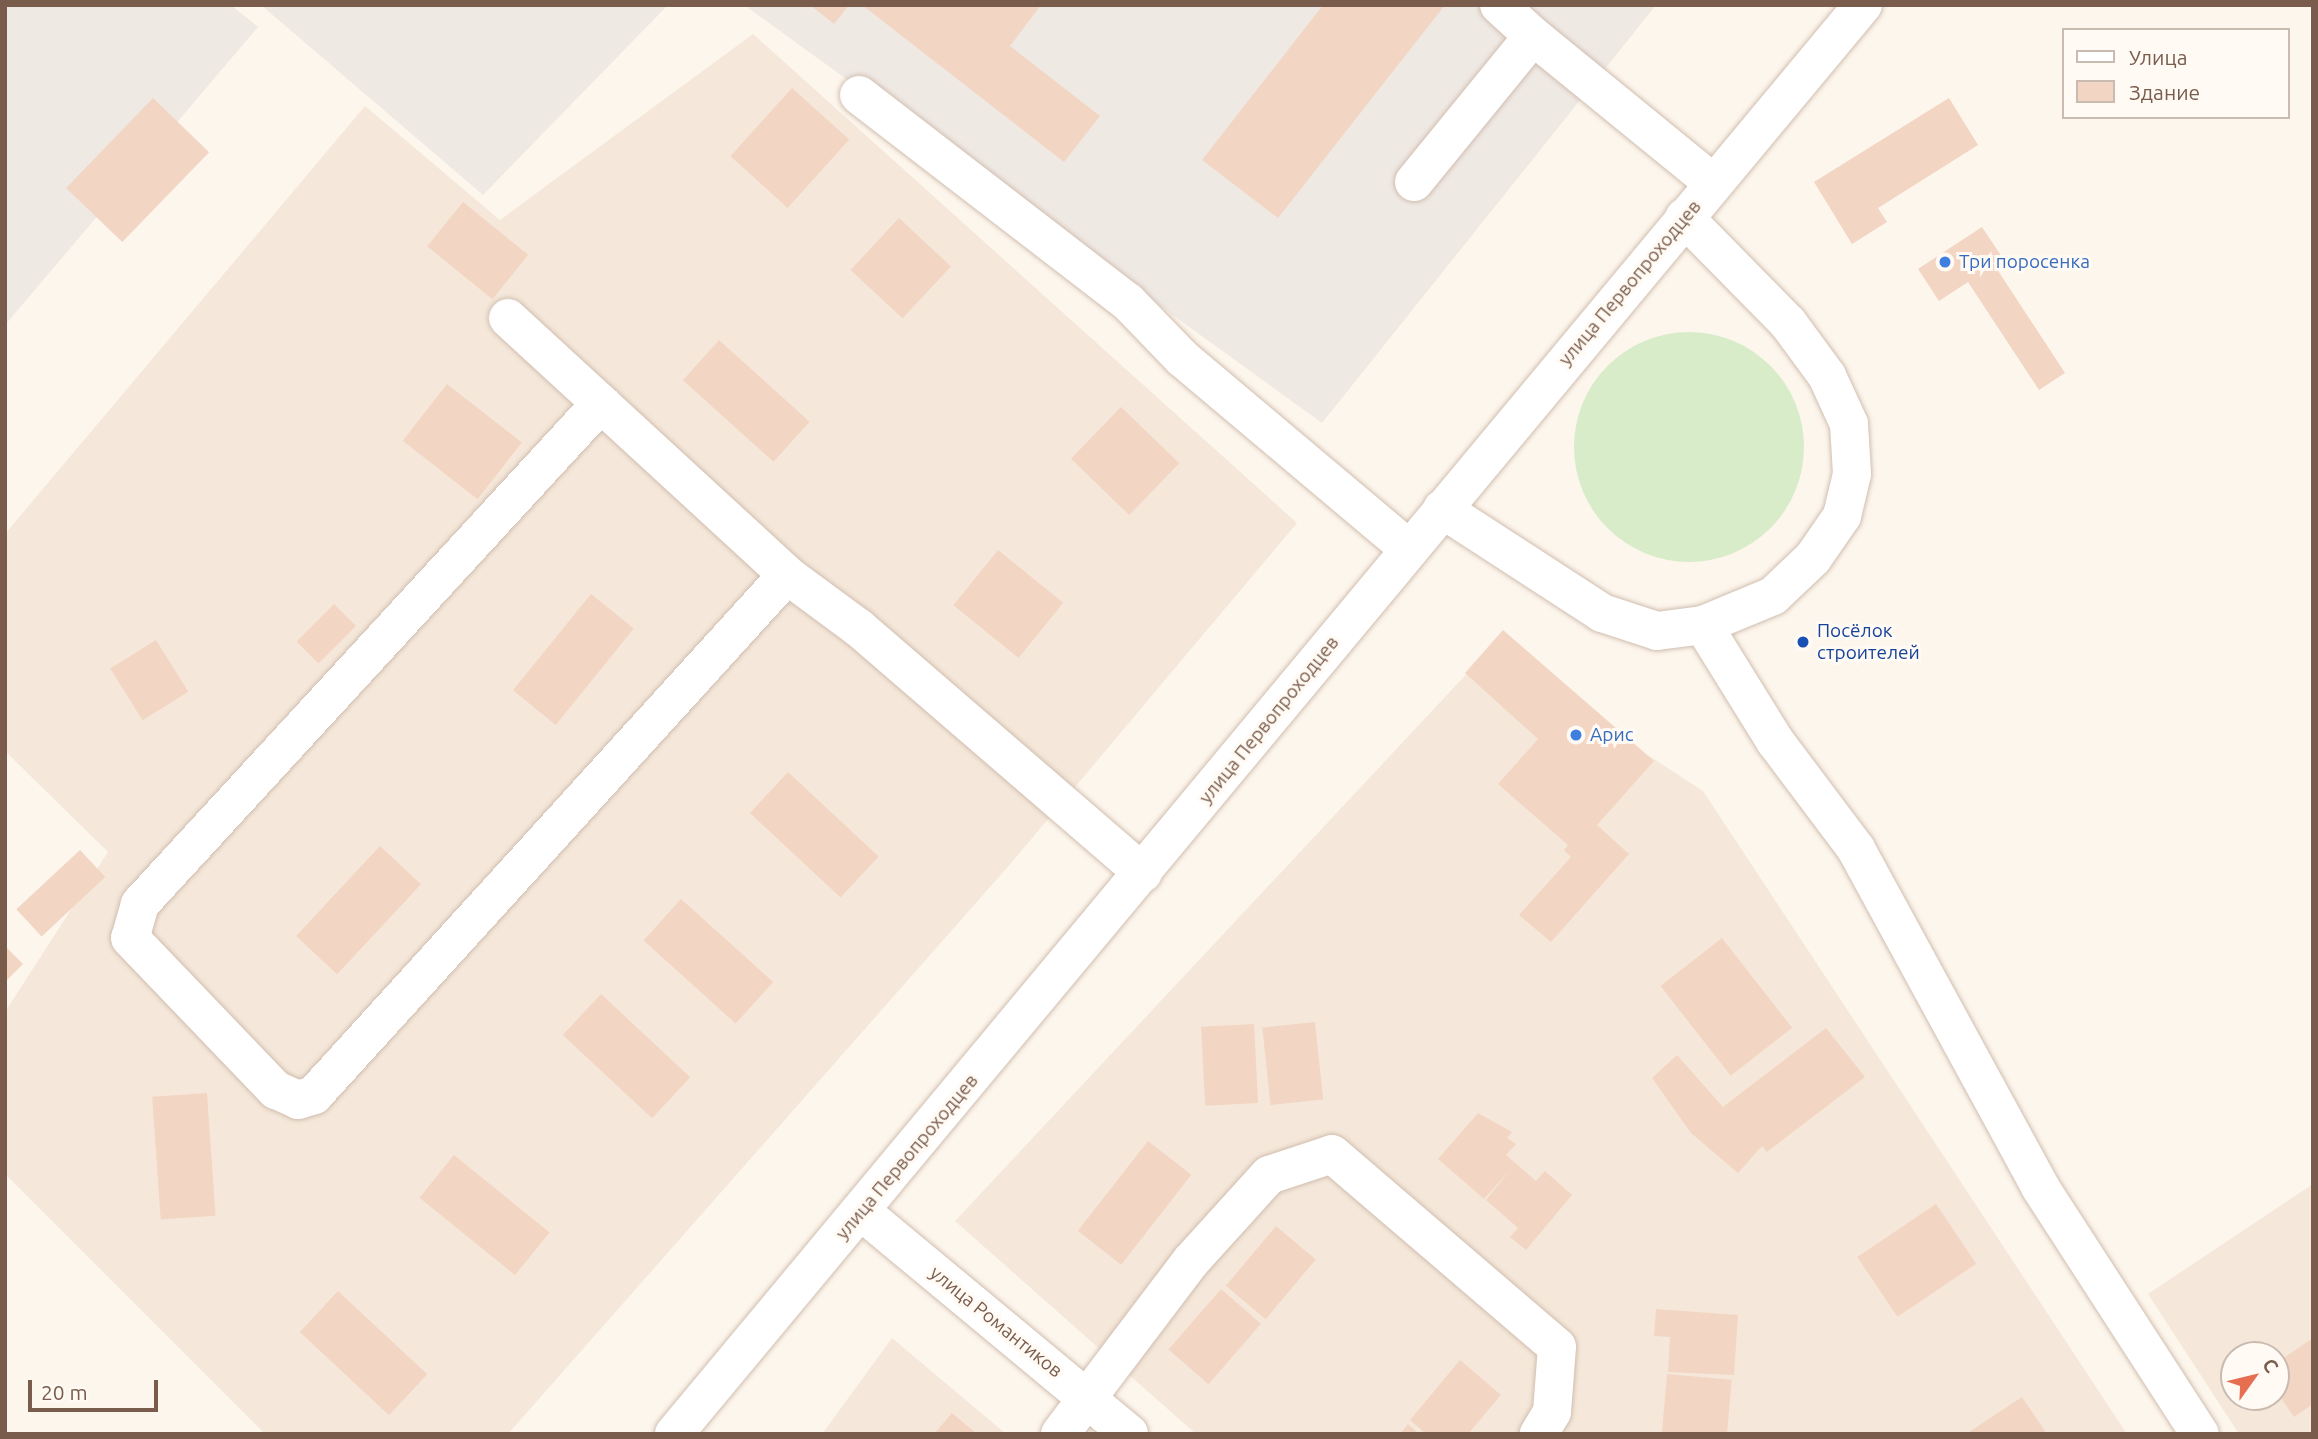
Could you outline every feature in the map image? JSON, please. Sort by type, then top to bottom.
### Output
[{"type":"street","points":[[1499,5],[1713,183]]},
{"type":"street","name":"улица Первопроходцев","points":[[674,1434],[862,1212],[1684,217],[1863,5]]},
{"type":"street","points":[[1414,182],[1533,36]]},
{"type":"street","points":[[859,95],[1128,302],[1182,358],[1409,550]]},
{"type":"street","points":[[1442,509],[1602,613],[1657,631],[1703,625],[1773,596],[1813,558],[1842,516],[1853,474],[1849,424],[1827,376],[1788,323],[1684,217]]},
{"type":"street","points":[[508,318],[787,575],[859,628],[1143,873]]},
{"type":"street","points":[[601,403],[140,904],[130,938],[276,1090],[298,1100],[314,1095],[787,575]]},
{"type":"street","points":[[1703,625],[1774,741],[1856,849],[2040,1187],[2200,1434]]},
{"type":"street","points":[[1060,1434],[1091,1400],[1191,1261],[1269,1175],[1332,1154],[1557,1348],[1552,1412],[1539,1434]]},
{"type":"street","name":"улица Романтиков","points":[[862,1212],[1129,1434]]},
{"type":"shaded area","points":[[5,5],[231,5],[258,27],[5,325]]},
{"type":"shaded area","points":[[261,5],[668,5],[483,195]]},
{"type":"shaded area","points":[[744,5],[1656,5],[1322,423]]},
{"type":"shaded area","points":[[753,34],[1297,523],[1012,862],[508,1434],[265,1434],[5,1174],[5,1012],[108,852],[5,751],[5,534],[365,106],[500,220]]},
{"type":"shaded area","points":[[1488,651],[1703,791],[2127,1434],[1196,1434],[955,1221]]},
{"type":"shaded area","points":[[2313,1184],[2313,1434],[2239,1434],[2224,1411],[2290,1411],[2290,1341],[2220,1341],[2220,1405],[2148,1294]]},
{"type":"shaded area","points":[[892,1338],[1006,1434],[822,1434]]},
{"type":"green space","points":[[1689,332],[1733,341],[1762,358],[1778,374],[1799,414],[1804,447],[1795,491],[1778,520],[1762,536],[1722,557],[1689,562],[1645,553],[1616,536],[1600,520],[1579,480],[1574,447],[1583,403],[1600,374],[1616,358],[1656,337]]},
{"type":"building","points":[[810,5],[849,5],[834,24]]},
{"type":"building","points":[[862,5],[1041,5],[1010,46],[1100,116],[1064,162]]},
{"type":"building","points":[[1323,5],[1445,5],[1278,218],[1202,160]]},
{"type":"building","points":[[792,88],[849,140],[788,208],[730,156]]},
{"type":"building","points":[[153,98],[209,152],[122,242],[66,188]]},
{"type":"building","points":[[1949,98],[1978,145],[1878,208],[1887,222],[1852,244],[1814,182]]},
{"type":"building","points":[[463,202],[528,255],[492,299],[427,246]]},
{"type":"building","points":[[899,218],[951,266],[903,318],[851,270]]},
{"type":"building","points":[[1982,227],[2002,257],[1993,263],[2065,373],[2039,390],[1968,282],[1939,301],[1918,269]]},
{"type":"building","points":[[719,340],[810,422],[774,462],[683,380]]},
{"type":"building","points":[[447,384],[522,442],[478,499],[403,441]]},
{"type":"building","points":[[1121,407],[1179,463],[1129,515],[1071,459]]},
{"type":"building","points":[[998,550],[1063,603],[1019,658],[953,605]]},
{"type":"building","points":[[591,594],[634,629],[556,725],[513,690]]},
{"type":"building","points":[[334,604],[356,626],[318,663],[297,641]]},
{"type":"building","points":[[1503,630],[1654,761],[1597,825],[1629,854],[1551,942],[1519,915],[1571,857],[1564,850],[1568,845],[1498,784],[1538,739],[1465,673]]},
{"type":"building","points":[[156,640],[188,692],[143,720],[110,669]]},
{"type":"building","points":[[788,772],[879,857],[840,898],[750,813]]},
{"type":"building","points":[[380,846],[421,884],[337,974],[296,936]]},
{"type":"building","points":[[80,850],[105,877],[42,936],[16,909]]},
{"type":"building","points":[[681,899],[773,982],[736,1024],[644,941]]},
{"type":"building","points":[[1722,938],[1792,1028],[1731,1076],[1661,986]]},
{"type":"building","points":[[5,946],[23,964],[5,982]]},
{"type":"building","points":[[601,994],[690,1077],[652,1118],[563,1035]]},
{"type":"building","points":[[1315,1022],[1323,1100],[1270,1105],[1262,1028]]},
{"type":"building","points":[[1254,1024],[1258,1103],[1205,1106],[1201,1027]]},
{"type":"building","points":[[1826,1028],[1865,1077],[1767,1152],[1762,1146],[1738,1173],[1691,1133],[1652,1078],[1677,1055],[1723,1107]]},
{"type":"building","points":[[207,1093],[216,1216],[161,1220],[152,1097]]},
{"type":"building","points":[[1478,1113],[1512,1132],[1507,1138],[1516,1144],[1506,1155],[1536,1181],[1545,1171],[1572,1195],[1526,1250],[1510,1237],[1518,1228],[1486,1200],[1511,1169],[1484,1199],[1438,1159]]},
{"type":"building","points":[[1148,1141],[1191,1175],[1121,1265],[1078,1231]]},
{"type":"building","points":[[454,1155],[550,1232],[515,1275],[419,1198]]},
{"type":"building","points":[[1936,1204],[1976,1264],[1898,1317],[1857,1257]]},
{"type":"building","points":[[1276,1226],[1316,1259],[1266,1319],[1226,1286]]},
{"type":"building","points":[[1221,1289],[1261,1324],[1209,1384],[1169,1349]]},
{"type":"building","points":[[338,1291],[427,1374],[389,1415],[300,1332]]},
{"type":"building","points":[[1656,1309],[1738,1315],[1734,1375],[1668,1372],[1670,1337],[1654,1336]]},
{"type":"building","points":[[2313,1338],[2313,1404],[2294,1417],[2290,1411],[2290,1354]]},
{"type":"building","points":[[1460,1360],[1501,1395],[1468,1434],[1426,1434],[1410,1420]]},
{"type":"building","points":[[1667,1374],[1732,1380],[1727,1434],[1662,1434]]},
{"type":"building","points":[[2022,1397],[2047,1434],[1966,1434]]},
{"type":"building","points":[[952,1413],[977,1434],[934,1434]]},
{"type":"building","points":[[1408,1424],[1419,1434],[1400,1434]]},
{"type":"place","name":"Три поросенка","points":[[1945,262]]},
{"type":"place","name":"Посёлок строителей","points":[[1803,642]]},
{"type":"place","name":"Арис","points":[[1576,735]]}]
